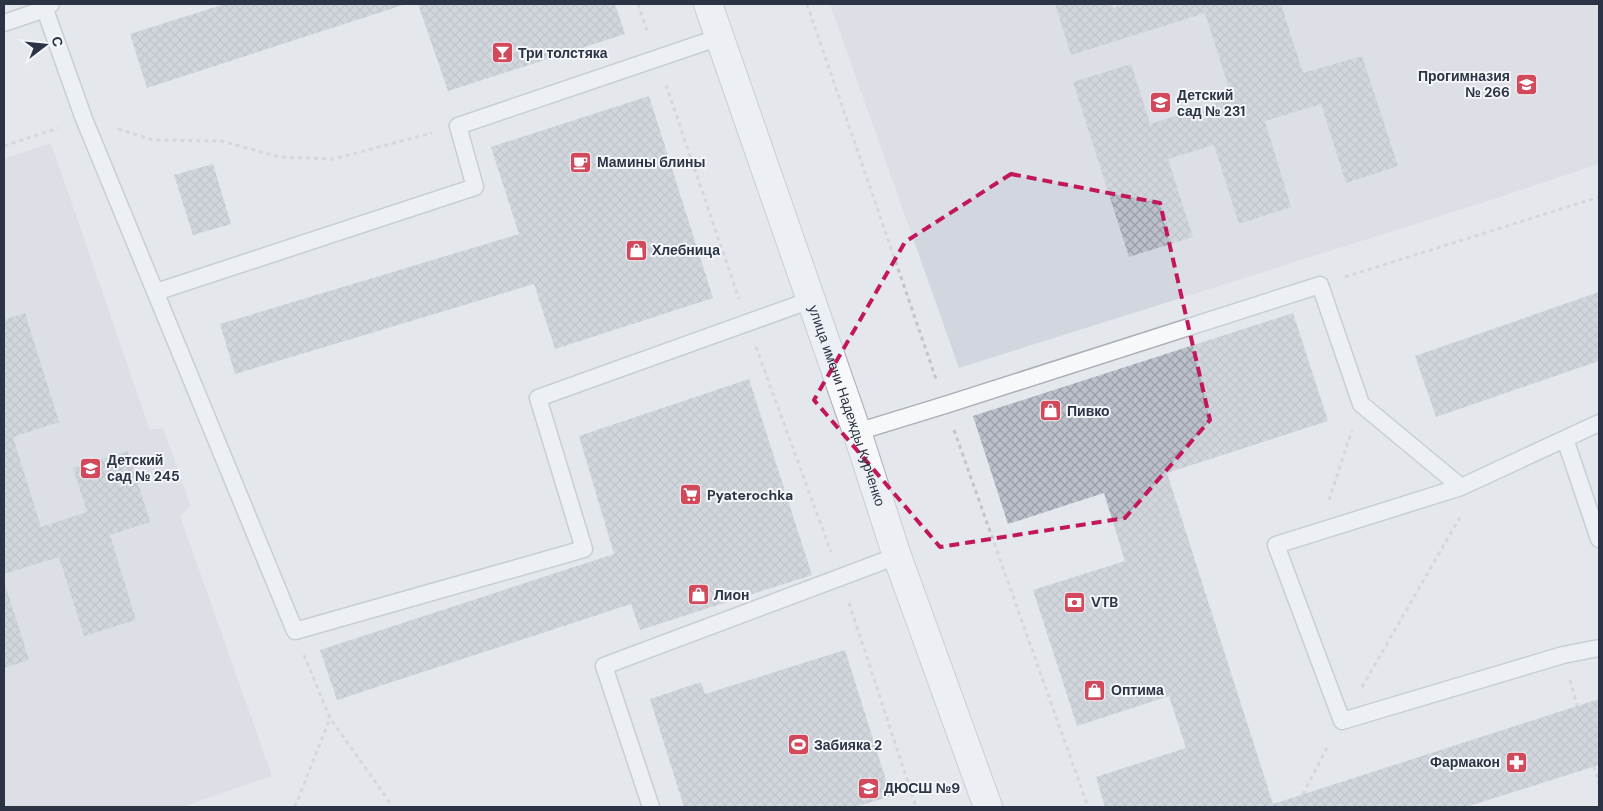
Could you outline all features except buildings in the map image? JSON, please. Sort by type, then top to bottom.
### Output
[{"type":"street","name":"улица имени Надежды Курченко","points":[[708,4],[857,432],[897,556],[988,807]]},
{"type":"lane","points":[[4,23],[46,6],[84,119],[295,632],[584,549],[538,398],[811,300]]},
{"type":"lane","points":[[156,292],[475,187],[458,126],[720,36]]},
{"type":"lane","points":[[857,432],[1320,285],[1361,404],[1460,487]]},
{"type":"lane","points":[[1599,423],[1460,487],[1276,545],[1342,721],[1563,655],[1599,648]]},
{"type":"lane","points":[[1565,438],[1599,539]]},
{"type":"lane","points":[[651,807],[604,666],[897,556]]},
{"type":"path","points":[[638,4],[748,323],[840,577],[916,807]]},
{"type":"path","points":[[4,146],[84,119],[153,140],[222,141],[279,157],[333,159],[458,126]]},
{"type":"path","points":[[1320,285],[1599,197]]},
{"type":"path","points":[[1319,532],[1361,404]]},
{"type":"path","points":[[1303,794],[1342,721],[1484,476]]},
{"type":"path","points":[[295,632],[330,718],[393,807]]},
{"type":"path","points":[[295,807],[330,718]]},
{"type":"path","points":[[1594,766],[1599,784]]},
{"type":"highlighted area","points":[[1011,174],[1160,203],[1210,420],[1125,518],[940,547],[814,400],[905,242]]},
{"type":"shaded area","name":"Детский сад № 231","points":[[830,4],[1599,4],[1599,164],[1488,201],[959,368]]},
{"type":"shaded area","name":"Детский сад № 245","points":[[51,143],[150,430],[163,428],[191,506],[180,516],[272,776],[182,807],[4,807],[4,159]]},
{"type":"place","name":"Три толстяка","points":[[502,53]]},
{"type":"place","name":"Прогимназия № 266","points":[[1526,84]]},
{"type":"place","name":"Детский сад № 231","points":[[1161,103]]},
{"type":"place","name":"Мамины блины","points":[[581,162]]},
{"type":"place","name":"Хлебница","points":[[636,250]]},
{"type":"place","name":"Пивко","points":[[1051,411]]},
{"type":"place","name":"Детский сад № 245","points":[[91,468]]},
{"type":"place","name":"Pyaterochka","points":[[691,495]]},
{"type":"place","name":"Лион","points":[[698,595]]},
{"type":"place","name":"VTB","points":[[1075,602]]},
{"type":"place","name":"Оптима","points":[[1095,690]]},
{"type":"place","name":"Забияка 2","points":[[798,745]]},
{"type":"place","name":"Фармакон","points":[[1516,762]]},
{"type":"place","name":"ДЮСШ №9","points":[[868,788]]}]
